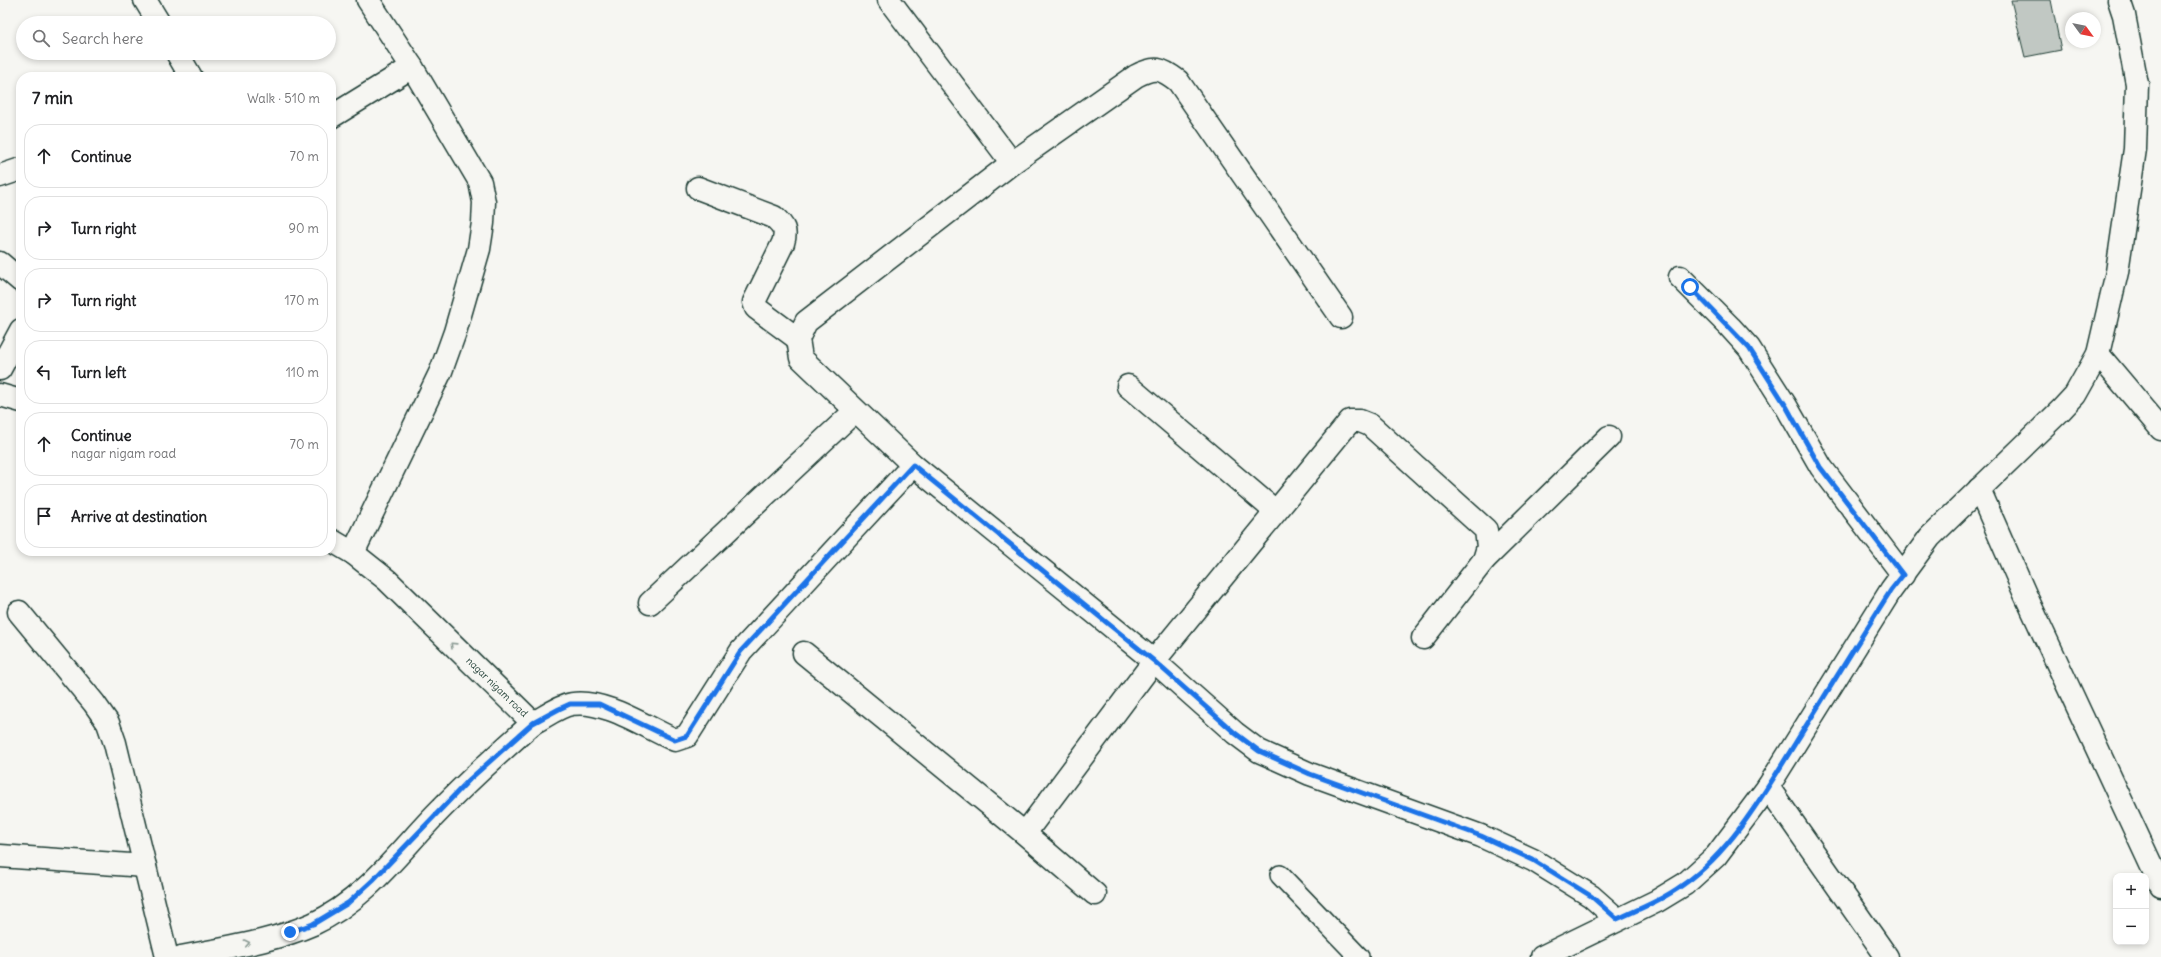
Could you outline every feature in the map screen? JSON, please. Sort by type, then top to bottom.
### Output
[{"type":"street","points":[[145,0],[155,16]]},
{"type":"street","points":[[353,553],[441,371],[474,264],[483,223],[484,202],[480,182],[412,67],[368,0]]},
{"type":"street","points":[[1542,957],[1617,919],[1657,901],[1685,884],[1716,856],[1768,787],[1891,590],[1930,537],[2075,395],[2098,354],[2117,272],[2135,150],[2137,84],[2124,15],[2119,0]]},
{"type":"street","points":[[896,2],[1012,163]]},
{"type":"street","points":[[181,60],[188,72]]},
{"type":"street","points":[[336,114],[412,67]]},
{"type":"street","points":[[1341,317],[1178,81],[1165,71],[1151,68],[1136,76],[1012,163],[824,307],[806,322],[798,339],[801,358],[913,465],[1154,661],[1235,733],[1259,751],[1310,774],[1481,836],[1533,860],[1591,896],[1617,919]]},
{"type":"street","points":[[0,176],[16,170]]},
{"type":"street","points":[[698,188],[774,218],[783,225],[786,234],[783,243],[754,302],[756,308],[798,339]]},
{"type":"street","points":[[0,263],[16,277]]},
{"type":"street","points":[[1680,277],[1749,348],[1786,406],[1820,467],[1903,575]]},
{"type":"street","points":[[0,369],[16,339]]},
{"type":"street","points":[[2098,354],[2161,429]]},
{"type":"street","points":[[1128,386],[1275,511]]},
{"type":"street","points":[[0,394],[16,399]]},
{"type":"street","points":[[650,603],[855,411]]},
{"type":"street","points":[[1024,832],[1154,661],[1350,421],[1360,421],[1370,425],[1486,530],[1488,547],[1484,560]]},
{"type":"street","points":[[1423,638],[1484,560],[1609,437]]},
{"type":"street","points":[[533,723],[570,704],[599,704],[675,740],[687,736],[741,651],[913,465]]},
{"type":"street","points":[[1979,489],[2025,594],[2161,886]]},
{"type":"street","name":"nagar nigam road","points":[[181,957],[266,940],[313,924],[348,903],[373,880],[460,790],[533,723],[387,580],[353,553],[336,543]]},
{"type":"street","points":[[19,612],[94,703],[108,723],[116,744],[167,957]]},
{"type":"street","points":[[804,653],[1024,832],[1095,894]]},
{"type":"street","points":[[1768,787],[1887,957]]},
{"type":"street","points":[[0,856],[145,866]]},
{"type":"lane","points":[[1280,875],[1359,957]]},
{"type":"building","points":[[2011,0],[2051,0],[2061,50],[2025,57]]},
{"type":"route","points":[[290,932],[313,924],[348,903],[373,880],[470,779],[533,723],[559,709],[570,704],[599,704],[675,740],[687,736],[741,651],[913,465],[1154,661],[1235,733],[1259,751],[1310,774],[1481,836],[1533,860],[1591,896],[1617,919],[1657,901],[1685,884],[1716,856],[1744,820],[1768,787],[1891,590],[1903,575],[1820,467],[1786,406],[1749,348],[1690,287]]}]
